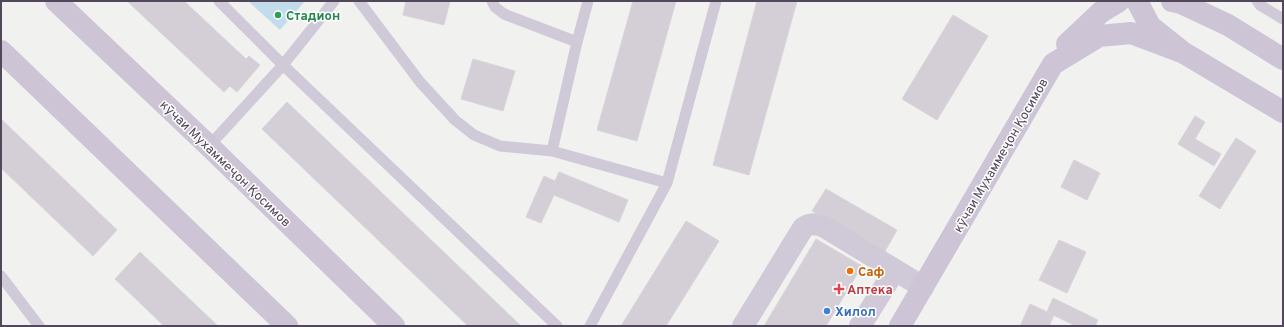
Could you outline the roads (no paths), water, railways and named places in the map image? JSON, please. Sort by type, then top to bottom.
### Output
[{"type":"street","name":"кӯчаи Мухаммеҷон Қосимов","points":[[56,1],[209,146],[394,326]]},
{"type":"street","points":[[1066,44],[1092,1]]},
{"type":"street","name":"кӯчаи Мухаммеҷон Қосимов","points":[[900,326],[1066,44],[1101,12],[1119,1]]},
{"type":"street","points":[[1137,1],[1150,26],[1184,53],[1283,112]]},
{"type":"street","points":[[1172,1],[1181,3],[1228,25],[1283,59]]},
{"type":"street","points":[[1206,1],[1228,25]]},
{"type":"street","points":[[1053,64],[1099,36],[1131,32],[1184,53]]},
{"type":"street","points":[[1,51],[287,326]]},
{"type":"street","points":[[743,326],[803,228],[808,224],[823,226],[923,287]]},
{"type":"street","points":[[860,326],[895,270]]},
{"type":"lane","points":[[219,1],[283,65],[557,326]]},
{"type":"lane","points":[[209,146],[283,65],[334,1]]},
{"type":"lane","points":[[359,1],[420,82],[454,120],[474,135],[500,146],[552,151],[667,183]]},
{"type":"lane","points":[[492,1],[495,7],[504,14],[577,42]]},
{"type":"lane","points":[[552,151],[588,1]]},
{"type":"lane","points":[[590,326],[667,183],[716,1]]},
{"type":"lane","points":[[1257,1],[1260,5],[1283,19]]},
{"type":"lane","points":[[1,276],[39,326]]},
{"type":"place","name":"Стадион","points":[[278,15]]},
{"type":"place","name":"Саф","points":[[850,271]]},
{"type":"place","name":"Аптека","points":[[839,289]]},
{"type":"place","name":"Хилол","points":[[827,311]]}]
